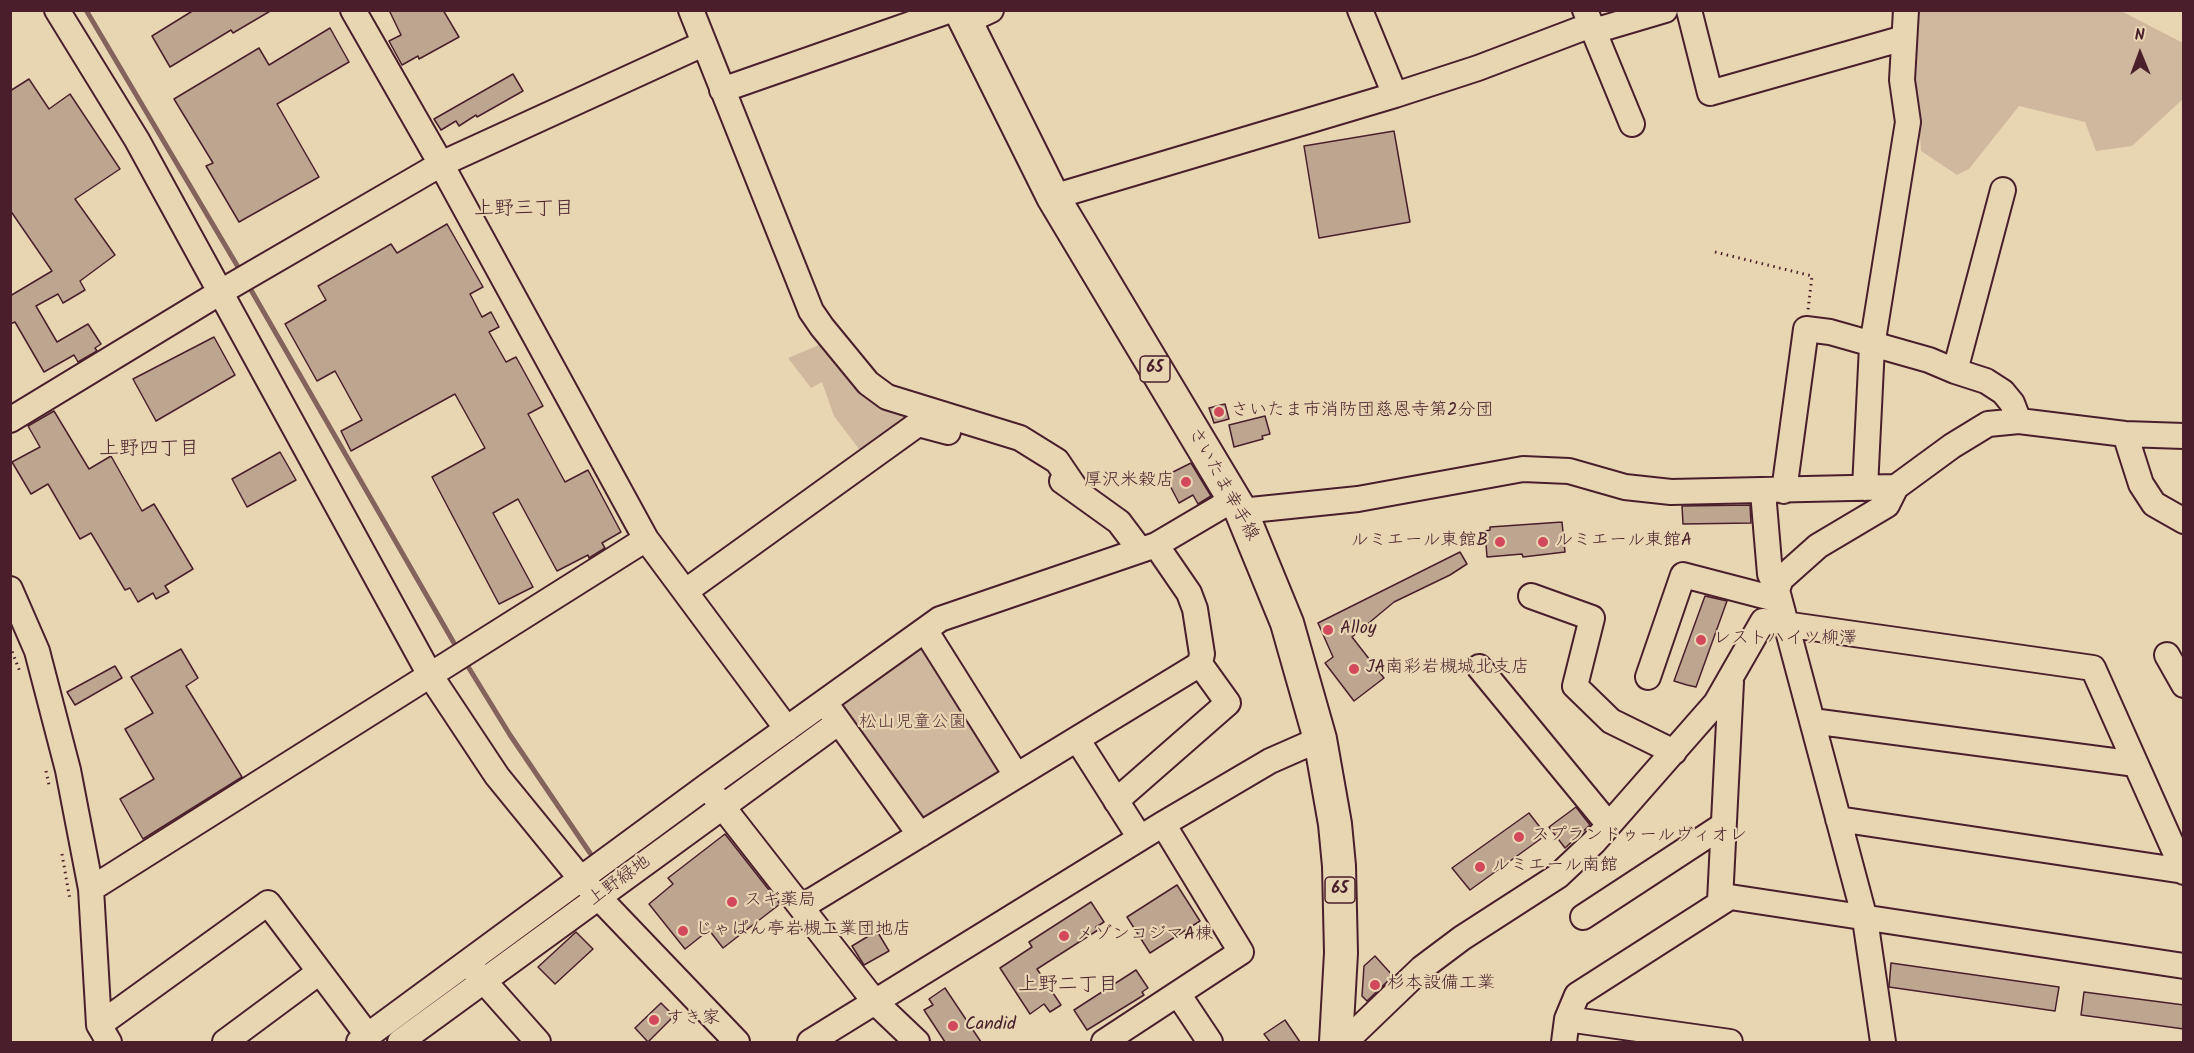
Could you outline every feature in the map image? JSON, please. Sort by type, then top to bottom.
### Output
[{"type":"main road","name":"さいたま幸手線","points":[[967,13],[1053,196],[1237,505],[1287,623],[1320,739],[1339,866],[1341,953],[1336,1042]]},
{"type":"street","points":[[57,10],[136,140],[430,675],[497,776],[581,879],[737,1042]]},
{"type":"street","points":[[353,10],[441,164],[646,539],[787,729]]},
{"type":"street","points":[[691,10],[811,311],[868,383],[887,397],[1020,438],[1057,461],[1076,489]]},
{"type":"street","points":[[1360,10],[1395,95]]},
{"type":"street","points":[[1053,196],[1479,68],[1590,22],[1665,10]]},
{"type":"street","points":[[1689,10],[1710,93],[1904,38]]},
{"type":"street","points":[[1864,488],[1872,346],[1908,123],[1902,80],[1906,10]]},
{"type":"street","points":[[722,90],[967,13]]},
{"type":"street","points":[[1590,22],[1632,124]]},
{"type":"street","points":[[10,420],[219,293],[441,164],[704,44]]},
{"type":"street","points":[[1955,370],[2003,190]]},
{"type":"street","points":[[1883,1042],[1865,919],[1778,595],[1770,574],[1774,491],[1806,329],[1830,332],[1872,346],[1929,360],[1986,381],[2003,392],[2012,403],[2019,421]]},
{"type":"street","points":[[1778,595],[1781,579],[1818,546],[1887,505],[1896,487],[1952,446],[1988,424],[2019,421],[2125,434],[2184,435]]},
{"type":"street","points":[[686,591],[918,424],[1014,451],[1076,489],[1119,522],[1148,548],[1189,593],[1195,609],[1202,654],[1200,664],[1228,703],[1116,801]]},
{"type":"street","points":[[2125,434],[2141,484],[2154,504],[2184,521]]},
{"type":"street","points":[[104,1034],[268,903],[363,1040],[707,786],[940,619],[1148,548],[1237,505],[1358,499],[1523,469],[1569,471],[1625,487],[1671,492],[1896,487]]},
{"type":"street","points":[[90,889],[646,539]]},
{"type":"street","points":[[1648,677],[1683,575],[1778,595]]},
{"type":"street","points":[[10,589],[37,651],[68,770],[90,889],[104,1034]]},
{"type":"street","points":[[1531,596],[1592,618],[1575,686],[1611,722],[1674,752]]},
{"type":"street","points":[[1345,1042],[1422,968],[1558,876],[1609,825],[1716,703],[1763,621],[2093,668],[2183,871]]},
{"type":"street","points":[[925,630],[1016,776]]},
{"type":"street","points":[[2167,655],[2184,685]]},
{"type":"street","points":[[803,906],[1200,664]]},
{"type":"street","points":[[1479,667],[1609,825]]},
{"type":"street","points":[[1720,901],[1722,826],[1732,678]]},
{"type":"street","points":[[824,701],[920,835]]},
{"type":"street","points":[[1812,721],[2136,764]]},
{"type":"street","name":"上野緑地","points":[[400,1042],[839,722]]},
{"type":"street","points":[[1077,739],[1140,838]]},
{"type":"street","points":[[810,1042],[1163,824],[1270,761],[1320,739]]},
{"type":"street","points":[[707,786],[803,906],[875,1002],[917,1042]]},
{"type":"street","points":[[1838,819],[2183,871]]},
{"type":"street","points":[[1104,1042],[1241,952],[1163,824]]},
{"type":"street","points":[[1583,917],[1722,826]]},
{"type":"street","points":[[1730,1042],[1565,1031],[1576,995],[1720,901],[1730,897],[2184,966]]},
{"type":"street","points":[[468,963],[537,1042]]},
{"type":"street","points":[[225,1042],[318,973]]},
{"type":"street","points":[[1178,994],[1210,1042]]},
{"type":"path","points":[[1715,252],[1812,276],[1806,329]]},
{"type":"path","points":[[10,646],[20,673]]},
{"type":"path","points":[[45,766],[49,787]]},
{"type":"path","points":[[62,853],[72,910]]},
{"type":"green space","points":[[1917,11],[2121,11],[2183,43],[2183,99],[2132,146],[2096,151],[2085,122],[2019,106],[1969,169],[1957,175],[1921,151],[1916,79]]},
{"type":"green space","points":[[826,342],[919,417],[862,453],[834,416],[822,382],[811,388],[788,358]]},
{"type":"green space","name":"松山児童公園","points":[[926,645],[1003,767],[1001,775],[919,823],[837,703],[915,646]]},
{"type":"building","points":[[194,10],[272,10],[233,33],[231,30],[170,67],[152,36]]},
{"type":"building","points":[[389,10],[443,10],[459,37],[419,59],[418,56],[402,65],[389,41],[401,35]]},
{"type":"building","points":[[330,28],[349,62],[277,104],[319,177],[239,222],[206,166],[213,163],[174,99],[259,48],[269,65]]},
{"type":"building","points":[[513,74],[523,91],[459,126],[456,121],[441,130],[434,119]]},
{"type":"building","points":[[29,79],[49,109],[70,94],[120,169],[75,199],[115,255],[80,281],[85,290],[63,303],[58,294],[36,306],[57,342],[88,324],[101,344],[95,348],[97,351],[78,362],[74,355],[44,372],[15,322],[10,324],[10,296],[52,271],[10,210],[10,91]]},
{"type":"building","points":[[1394,131],[1410,222],[1319,238],[1304,146]]},
{"type":"building","points":[[447,224],[483,287],[470,294],[482,317],[491,312],[499,327],[489,332],[506,362],[516,357],[543,406],[528,414],[565,482],[588,470],[621,532],[602,543],[605,548],[589,558],[588,555],[557,571],[518,499],[493,513],[533,587],[499,604],[432,477],[485,448],[455,394],[351,451],[341,431],[362,420],[335,371],[317,381],[285,324],[326,300],[318,286],[391,244],[397,253]]},
{"type":"building","points":[[214,337],[235,375],[156,421],[133,379]]},
{"type":"building","points":[[1225,404],[1229,419],[1214,423],[1209,408]]},
{"type":"building","points":[[54,411],[89,469],[111,456],[142,511],[154,504],[193,569],[165,586],[169,592],[156,599],[153,593],[138,602],[130,588],[125,590],[91,533],[80,539],[48,484],[31,494],[12,462],[40,447],[28,426]]},
{"type":"building","points":[[1265,416],[1270,434],[1262,436],[1263,439],[1234,447],[1229,425]]},
{"type":"building","points":[[280,452],[296,480],[247,507],[232,479]]},
{"type":"building","points":[[1191,463],[1211,496],[1198,504],[1193,495],[1179,503],[1165,476]]},
{"type":"building","points":[[1750,505],[1751,523],[1683,524],[1682,506]]},
{"type":"building","points":[[1562,522],[1565,552],[1523,557],[1522,554],[1487,557],[1485,531],[1490,530],[1490,527]]},
{"type":"building","points":[[1460,552],[1467,564],[1450,575],[1394,602],[1352,637],[1384,678],[1354,701],[1325,663],[1333,657],[1318,623]]},
{"type":"building","name":"レストハイツ柳澤","points":[[1705,596],[1727,601],[1696,687],[1674,681]]},
{"type":"building","points":[[181,649],[198,678],[186,686],[242,777],[143,839],[120,799],[154,779],[125,729],[153,713],[131,677]]},
{"type":"building","points":[[115,666],[122,678],[75,705],[67,692]]},
{"type":"building","points":[[1576,807],[1590,825],[1565,848],[1549,827]]},
{"type":"building","points":[[1529,813],[1546,835],[1470,890],[1452,868]]},
{"type":"building","points":[[725,834],[780,904],[723,948],[709,930],[685,949],[649,904],[673,884],[668,878]]},
{"type":"building","points":[[1177,885],[1200,921],[1150,953],[1127,917]]},
{"type":"building","points":[[1091,902],[1104,922],[1096,927],[1098,930],[1037,969],[1061,1005],[1050,1012],[1044,1004],[1030,1014],[1000,968],[1032,947],[1029,942]]},
{"type":"building","points":[[877,931],[889,951],[864,965],[852,946]]},
{"type":"building","points":[[576,932],[593,949],[555,984],[538,967]]},
{"type":"building","points":[[1375,956],[1393,976],[1367,1001],[1362,996],[1364,966]]},
{"type":"building","points":[[1891,963],[2059,987],[2055,1011],[1889,987]]},
{"type":"building","points":[[1136,970],[1148,988],[1142,992],[1144,995],[1087,1030],[1074,1010]]},
{"type":"building","name":"Candid","points":[[945,988],[981,1042],[945,1042],[924,1010],[933,1005],[929,999]]},
{"type":"building","points":[[2084,992],[2184,1005],[2184,1029],[2081,1015]]},
{"type":"building","points":[[661,1003],[674,1016],[648,1042],[635,1028]]},
{"type":"building","points":[[1285,1020],[1300,1042],[1270,1042],[1264,1034]]},
{"type":"waterway","points":[[86,10],[241,272]]},
{"type":"waterway","points":[[247,283],[458,650]]},
{"type":"waterway","points":[[464,660],[510,735],[590,853]]},
{"type":"place","name":"さいたま市消防団慈恩寺第2分団","points":[[1219,412]]},
{"type":"place","name":"厚沢米穀店","points":[[1186,482]]},
{"type":"place","name":"ルミエール東館B","points":[[1500,542]]},
{"type":"place","name":"ルミエール東館A","points":[[1543,542]]},
{"type":"place","name":"Alloy","points":[[1328,630]]},
{"type":"place","name":"レストハイツ柳澤","points":[[1701,640]]},
{"type":"place","name":"JA南彩岩槻城北支店","points":[[1354,669]]},
{"type":"place","name":"スプランドゥールヴィオレ","points":[[1519,837]]},
{"type":"place","name":"ルミエール南館","points":[[1480,867]]},
{"type":"place","name":"スギ薬局","points":[[732,902]]},
{"type":"place","name":"じゃぱん亭岩槻工業団地店","points":[[683,931]]},
{"type":"place","name":"メゾンコジマA棟","points":[[1064,936]]},
{"type":"place","name":"杉本設備工業","points":[[1375,985]]},
{"type":"place","name":"すき家","points":[[654,1020]]},
{"type":"place","name":"Candid","points":[[953,1026]]},
{"type":"district","name":"上野三丁目","points":[[524,211]]},
{"type":"district","name":"上野四丁目","points":[[149,451]]},
{"type":"district","name":"上野二丁目","points":[[1068,987]]}]
